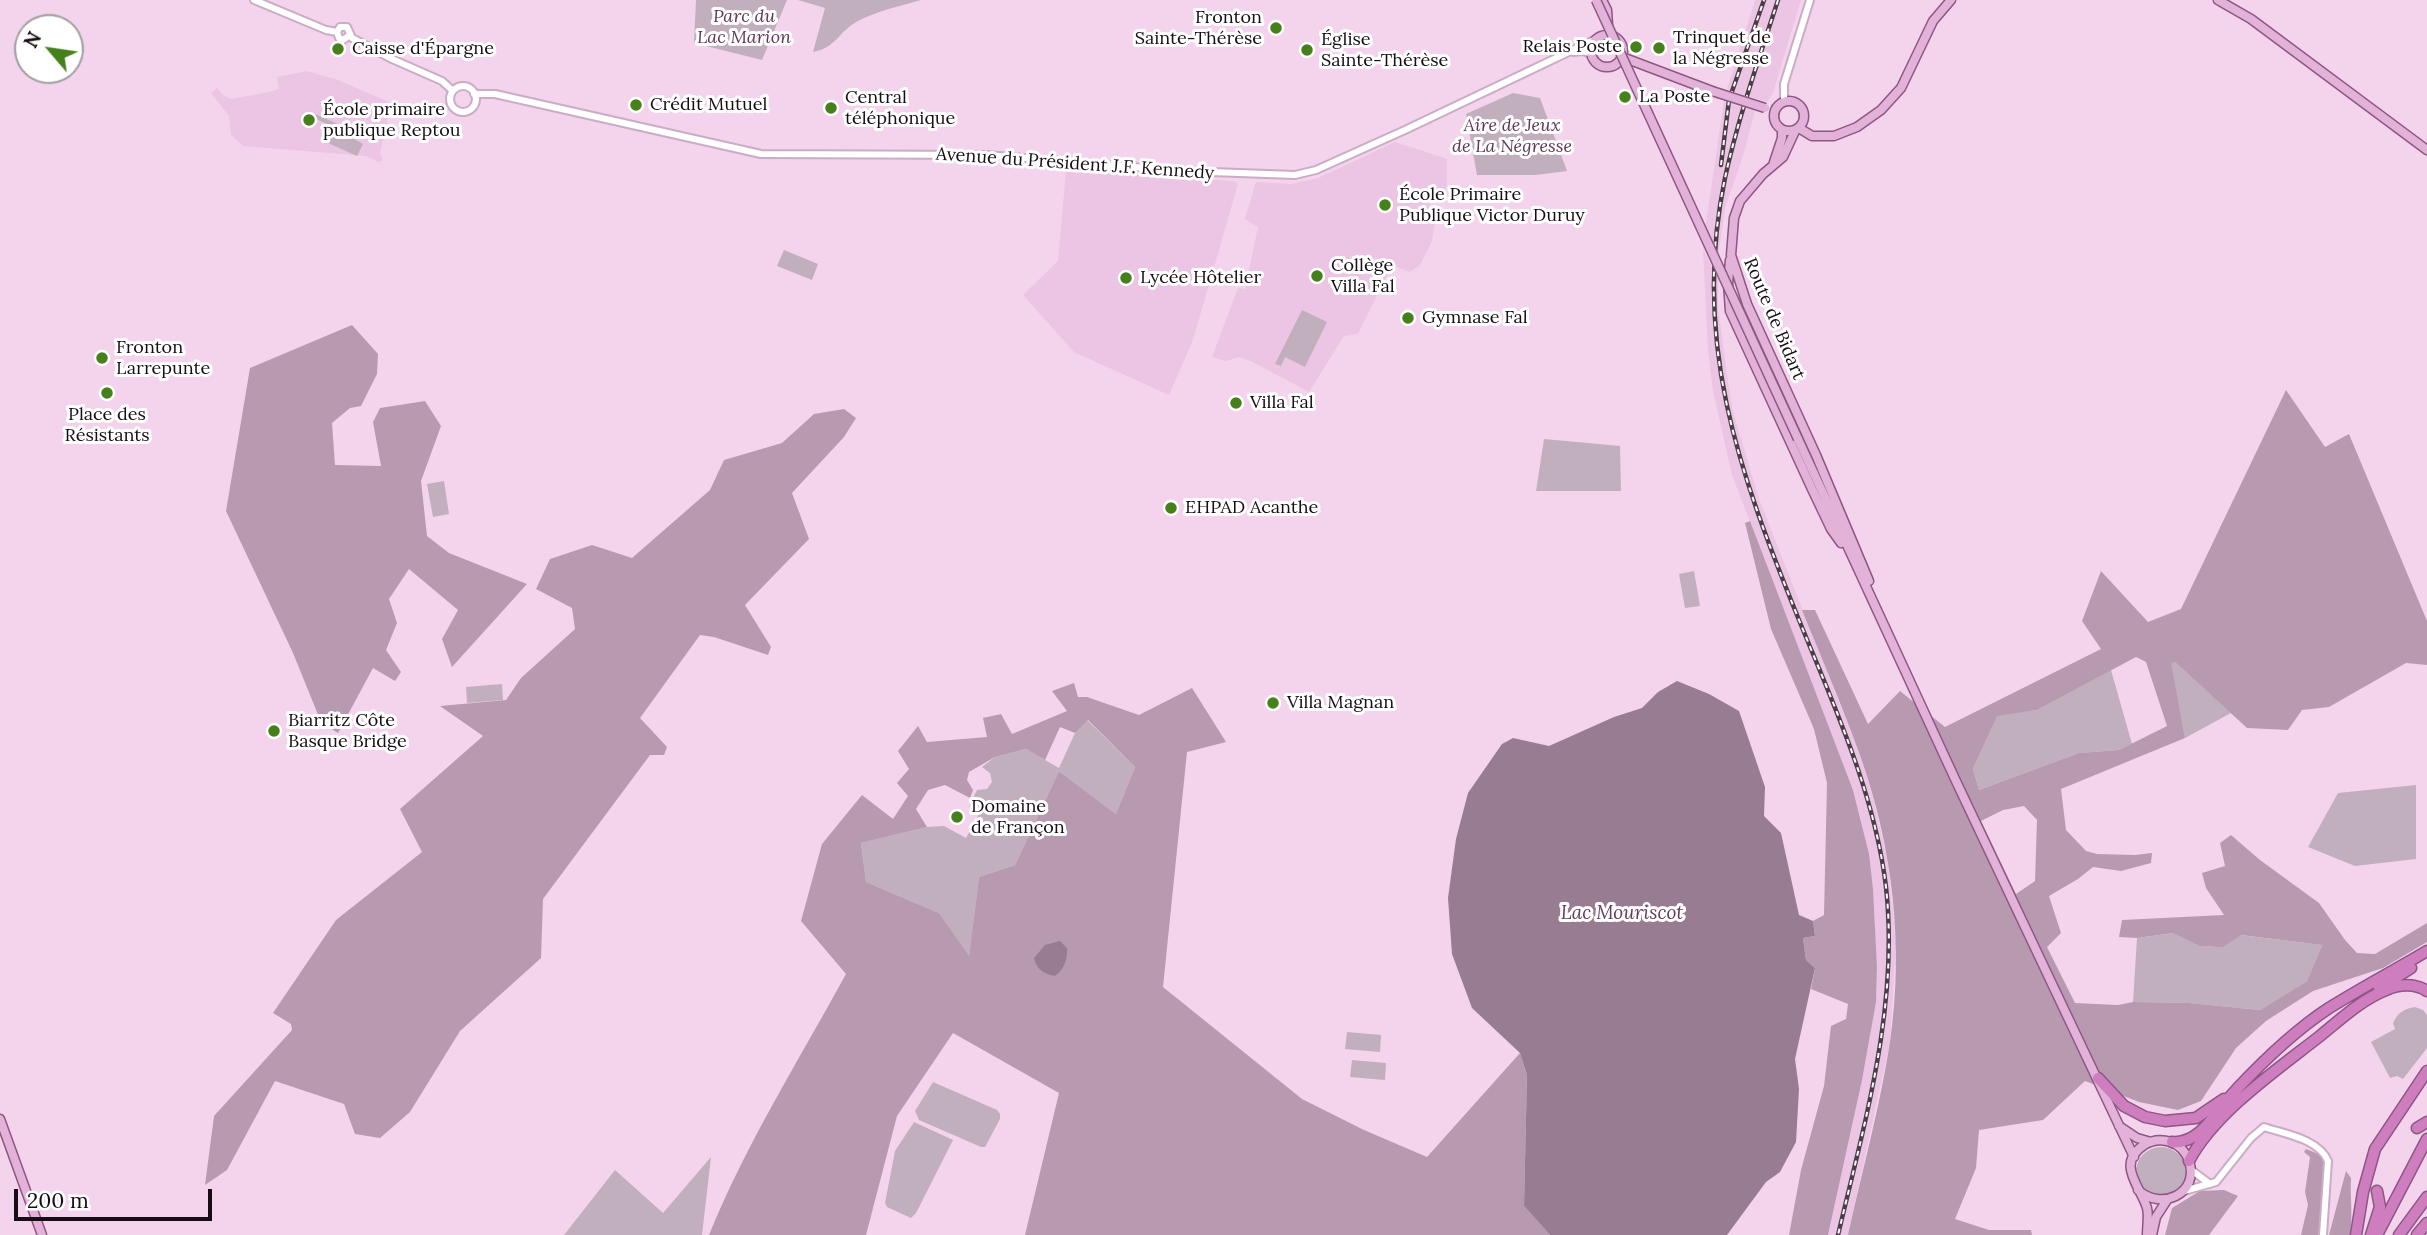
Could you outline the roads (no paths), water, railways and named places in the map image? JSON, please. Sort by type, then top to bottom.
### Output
[{"type":"highway","points":[[2172,1142],[2182,1143],[2192,1138],[2284,1042],[2329,1008],[2427,951]]},
{"type":"highway","points":[[2190,1165],[2198,1144],[2241,1100],[2360,1004],[2427,958]]},
{"type":"highway","points":[[2360,1004],[2386,989],[2405,984],[2422,987],[2427,991]]},
{"type":"highway","points":[[2356,1235],[2363,1192],[2375,1149],[2427,1071]]},
{"type":"highway","points":[[2098,1078],[2124,1106],[2145,1117],[2165,1121],[2196,1118],[2233,1093]]},
{"type":"highway","points":[[2417,1128],[2427,1122]]},
{"type":"highway","points":[[2377,1235],[2427,1139]]},
{"type":"highway","points":[[2371,1235],[2380,1207],[2377,1191]]},
{"type":"highway","points":[[2399,1235],[2427,1197]]},
{"type":"highway","points":[[2417,1235],[2427,1223]]},
{"type":"main road","points":[[1595,0],[1602,21],[1601,37]]},
{"type":"main road","points":[[1595,0],[1955,779],[2134,1157]]},
{"type":"main road","points":[[1601,37],[1617,37],[1621,42],[1622,57],[1616,65],[1599,65],[1591,54],[1601,37],[1606,9],[1602,0]]},
{"type":"main road","points":[[1797,130],[1804,119],[1803,109],[1795,102],[1784,102],[1775,111],[1776,124],[1782,130],[1797,130],[1812,136],[1834,136],[1857,127],[1881,110],[1901,88],[1933,21],[1951,0]]},
{"type":"main road","points":[[2218,0],[2250,19],[2427,150]]},
{"type":"main road","points":[[1622,57],[1712,91],[1775,111]]},
{"type":"main road","name":"Route de Bidart","points":[[1774,162],[1782,130]]},
{"type":"main road","name":"Route de Bidart","points":[[1797,130],[1783,157],[1774,162],[1737,206],[1731,255],[1747,304],[1816,455],[1889,633]]},
{"type":"main road","points":[[1731,255],[1728,283],[1730,312],[1831,529],[1854,562]]},
{"type":"main road","points":[[0,1119],[42,1235]]},
{"type":"main road","points":[[2119,1126],[2137,1138],[2151,1142],[2172,1142],[2185,1153],[2190,1165],[2187,1184],[2181,1192],[2166,1200],[2151,1199],[2137,1190]]},
{"type":"main road","points":[[2150,1235],[2148,1211],[2131,1174],[2134,1157],[2144,1145],[2151,1142]]},
{"type":"main road","points":[[2150,1235],[2166,1200]]},
{"type":"street","points":[[254,0],[337,32],[337,36],[342,40],[350,35],[374,51],[442,81],[453,90]]},
{"type":"street","points":[[1784,102],[1784,84],[1810,0]]},
{"type":"street","name":"Avenue du Président J.F. Kennedy","points":[[474,94],[495,94],[761,153],[986,155],[1183,171],[1295,175],[1316,170],[1601,37]]},
{"type":"street","points":[[1571,52],[1583,51],[1591,54]]},
{"type":"street","points":[[465,87],[474,94],[472,108],[462,112],[454,109],[450,103],[453,90],[465,87]]},
{"type":"street","points":[[2181,1192],[2216,1182],[2251,1138],[2264,1127],[2315,1145],[2324,1152],[2328,1161],[2323,1235]]},
{"type":"street","points":[[2190,1165],[2210,1184]]},
{"type":"water","name":"Lac Mouriscot","points":[[1677,681],[1709,694],[1739,711],[1765,787],[1764,816],[1781,833],[1799,915],[1813,921],[1815,936],[1803,938],[1806,960],[1815,968],[1795,1059],[1799,1089],[1796,1142],[1780,1172],[1766,1182],[1727,1235],[1550,1235],[1524,1206],[1527,1075],[1520,1053],[1472,1008],[1452,954],[1448,898],[1456,839],[1468,793],[1502,744],[1513,738],[1549,746],[1614,717],[1642,708],[1658,692]]},
{"type":"water","points":[[1060,941],[1067,948],[1067,956],[1063,967],[1055,976],[1042,971],[1034,958],[1045,945]]},
{"type":"railway","points":[[1721,165],[1729,100],[1764,0]]},
{"type":"railway","points":[[1778,0],[1742,111],[1725,178],[1716,238],[1714,295],[1718,350],[1727,405],[1740,458],[1777,565],[1852,751],[1873,818],[1886,887],[1889,931],[1884,1019],[1868,1106],[1838,1235]]},
{"type":"place","name":"Fronton Sainte-Thérèse","points":[[1276,28]]},
{"type":"place","name":"Relais Poste","points":[[1636,47]]},
{"type":"place","name":"Trinquet de la Négresse","points":[[1659,48]]},
{"type":"place","name":"Caisse d'Épargne","points":[[338,49]]},
{"type":"place","name":"Église Sainte-Thérèse","points":[[1307,50]]},
{"type":"place","name":"La Poste","points":[[1625,97]]},
{"type":"place","name":"Crédit Mutuel","points":[[636,105]]},
{"type":"place","name":"Central téléphonique","points":[[831,108]]},
{"type":"place","name":"École primaire publique Reptou","points":[[309,120]]},
{"type":"place","name":"École Primaire Publique Victor Duruy","points":[[1385,205]]},
{"type":"place","name":"Collège Villa Fal","points":[[1317,276]]},
{"type":"place","name":"Lycée Hôtelier","points":[[1126,278]]},
{"type":"place","name":"Gymnase Fal","points":[[1408,318]]},
{"type":"place","name":"Fronton Larrepunte","points":[[102,358]]},
{"type":"place","name":"Place des Résistants","points":[[107,393]]},
{"type":"place","name":"Villa Fal","points":[[1236,403]]},
{"type":"place","name":"EHPAD Acanthe","points":[[1171,508]]},
{"type":"place","name":"Villa Magnan","points":[[1273,703]]},
{"type":"place","name":"Biarritz Côte Basque Bridge","points":[[274,731]]},
{"type":"place","name":"Domaine de Françon","points":[[957,817]]},
{"type":"park label","name":"Parc du Lac Marion","points":[[744,27]]},
{"type":"park label","name":"Aire de Jeux de La Négresse","points":[[1512,136]]}]
